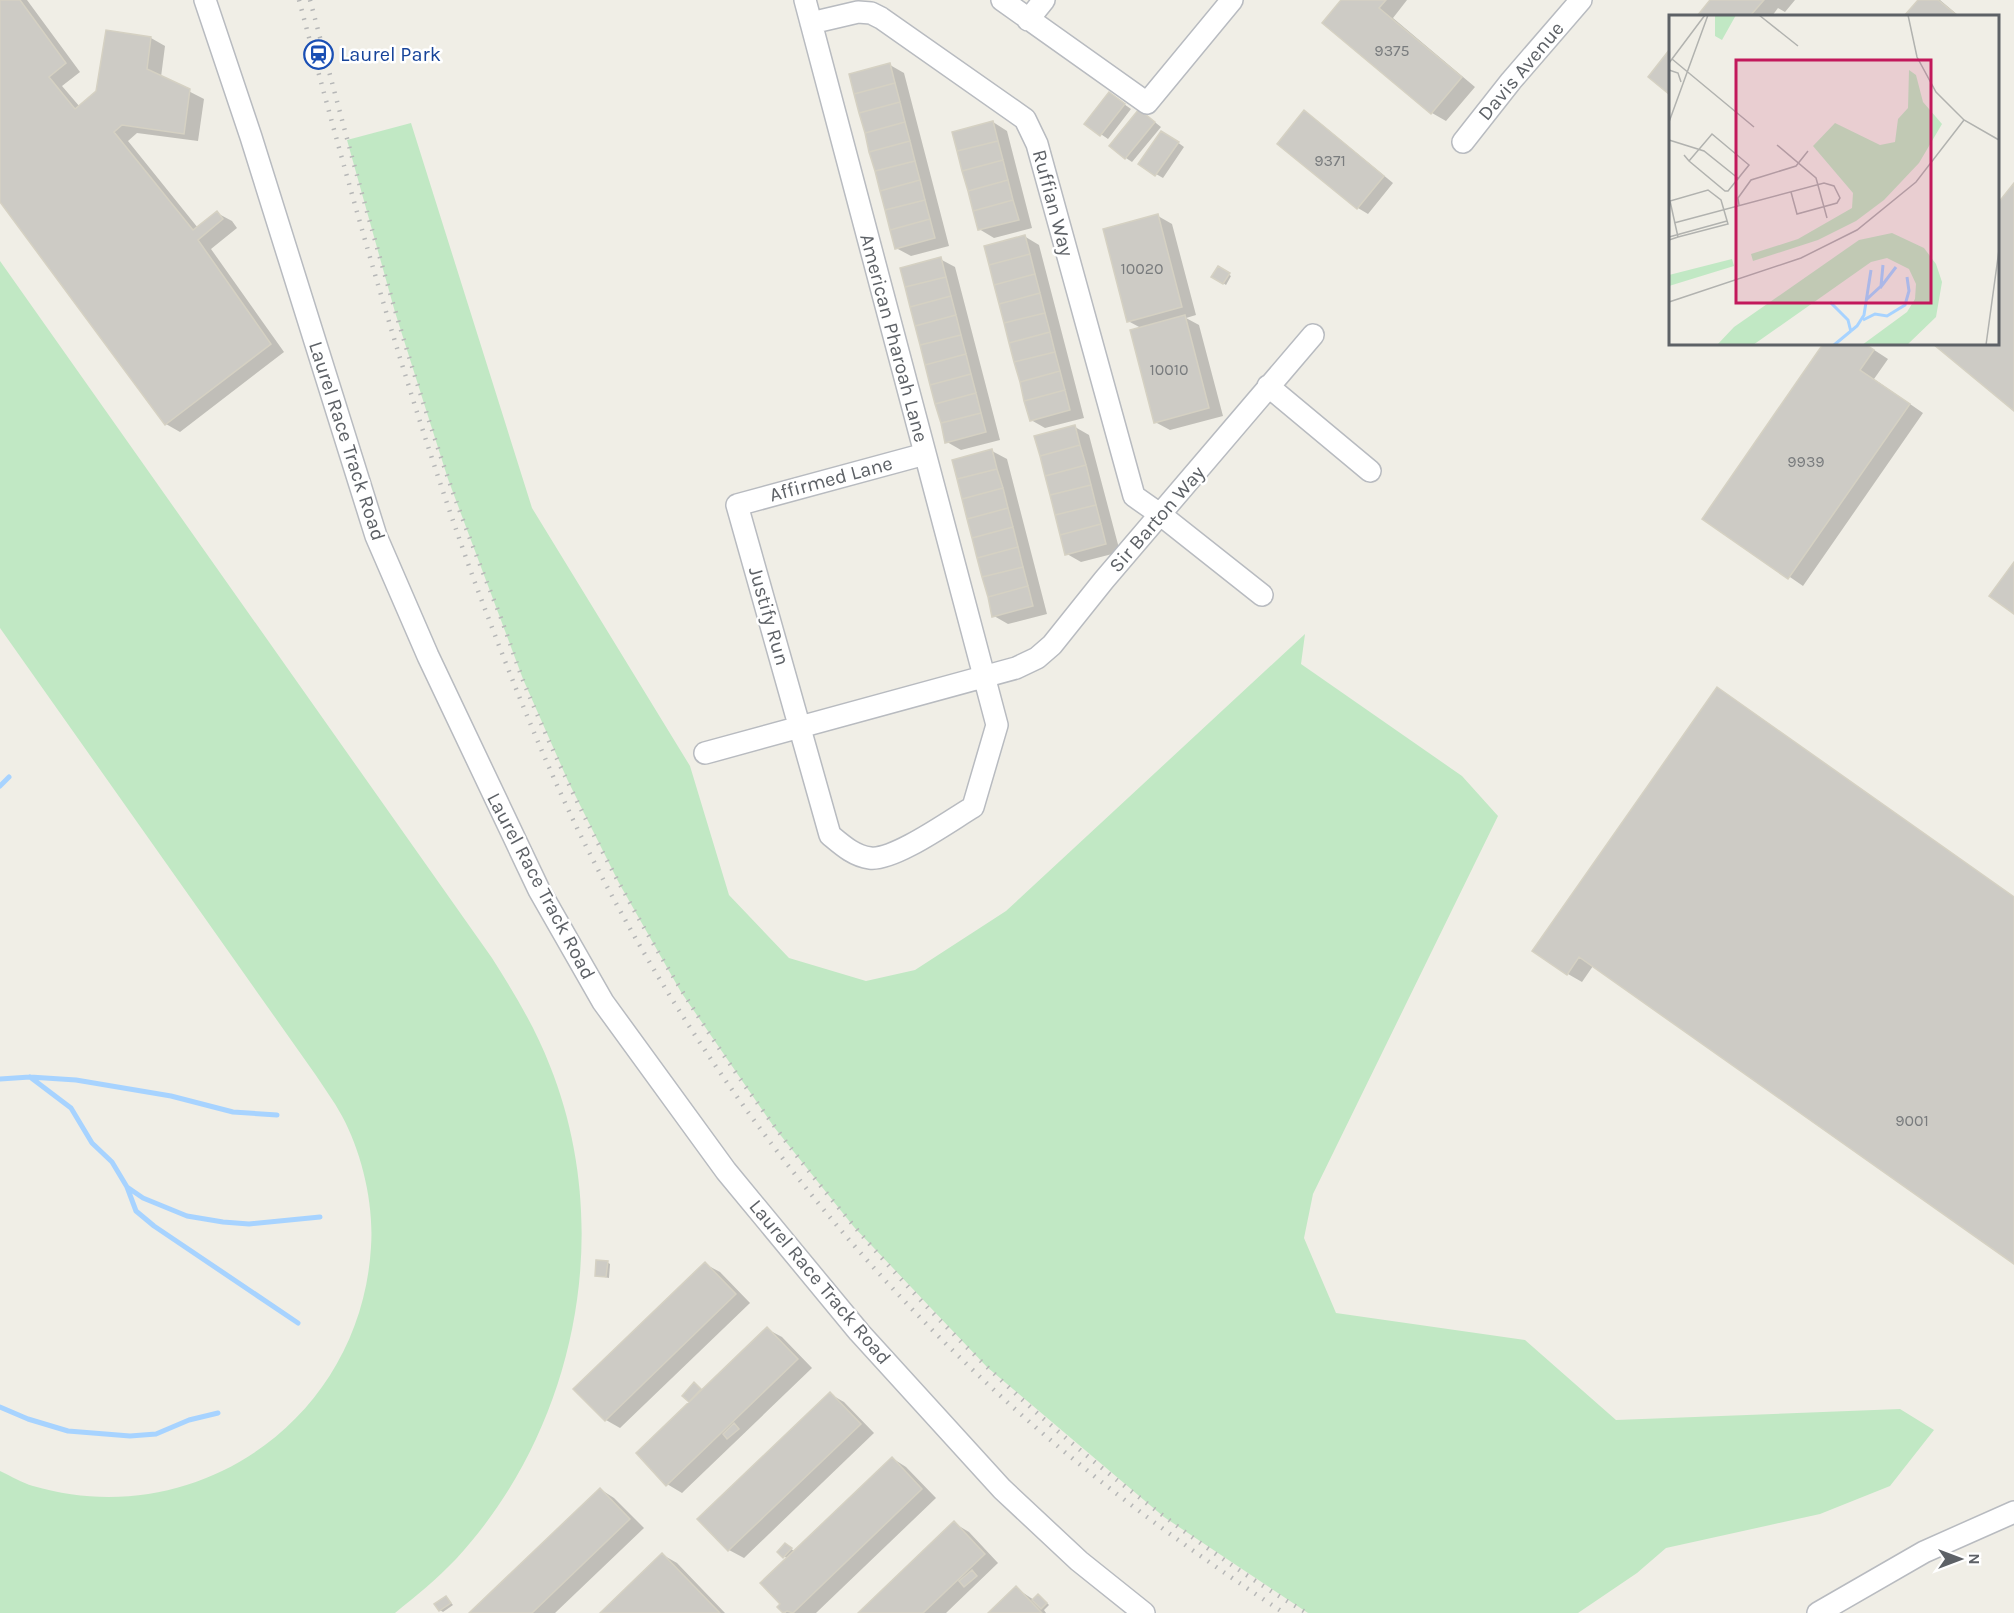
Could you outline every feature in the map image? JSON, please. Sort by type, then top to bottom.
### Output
[{"type":"street","name":"Laurel Race Track Road","points":[[204,0],[251,137],[376,536],[428,656],[539,890],[603,1002],[726,1171],[859,1332],[1002,1489],[1078,1561],[1143,1613]]},
{"type":"street","name":"American Pharoah Lane","points":[[800,726],[830,835],[850,851],[871,858],[896,853],[973,807],[997,725],[805,0]]},
{"type":"street","points":[[1002,0],[1147,103],[1232,0]]},
{"type":"street","points":[[1028,20],[1044,0]]},
{"type":"street","name":"Davis Avenue","points":[[1463,142],[1511,81],[1581,0]]},
{"type":"street","name":"Ruffian Way","points":[[811,23],[847,13],[871,13],[923,46],[1025,119],[1037,144],[1134,496],[1161,514],[1262,595]]},
{"type":"street","name":"Sir Barton Way","points":[[705,753],[1016,668],[1036,658],[1052,645],[1104,580],[1312,336]]},
{"type":"street","points":[[1269,386],[1370,471]]},
{"type":"street","name":"Affirmed Lane","points":[[737,505],[925,454]]},
{"type":"street","name":"Justify Run","points":[[737,505],[800,726]]},
{"type":"street","points":[[1818,1613],[1924,1552],[2014,1512]]},
{"type":"green space","points":[[411,123],[532,508],[690,766],[729,895],[789,958],[866,981],[915,970],[1006,911],[1305,634],[1301,664],[1462,776],[1498,816],[1313,1194],[1304,1238],[1336,1313],[1525,1340],[1616,1420],[1900,1409],[1934,1430],[1890,1486],[1820,1514],[1666,1548],[1637,1573],[1578,1613],[1308,1613],[1164,1517],[987,1367],[854,1227],[774,1127],[681,992],[619,883],[568,781],[523,679],[448,479],[395,312],[347,140]]},
{"type":"green space","points":[[0,261],[492,958],[524,1010],[538,1038],[550,1066],[570,1129],[580,1194],[581,1260],[573,1326],[556,1389],[531,1450],[497,1507],[456,1559],[395,1613],[0,1613],[0,1471],[33,1486],[94,1497],[154,1493],[210,1477],[260,1449],[303,1410],[337,1363],[360,1308],[371,1247],[371,1214],[361,1162],[349,1130],[336,1105],[0,628]]},
{"type":"building","points":[[0,0],[20,0],[66,63],[49,77],[75,109],[96,91],[106,30],[151,37],[147,69],[190,89],[184,134],[122,125],[114,132],[193,230],[217,211],[223,219],[198,240],[271,344],[165,425],[0,202]]},
{"type":"building","points":[[1341,0],[1386,0],[1379,8],[1462,77],[1431,114],[1322,23]]},
{"type":"building","points":[[1710,0],[1764,0],[1751,15],[1698,15]]},
{"type":"building","points":[[1918,0],[1938,0],[1957,15],[1905,15]]},
{"type":"building","points":[[1669,50],[1669,94],[1648,77]]},
{"type":"building","points":[[890,63],[895,83],[854,94],[849,74]]},
{"type":"building","points":[[895,83],[900,102],[859,113],[854,94]]},
{"type":"building","points":[[1109,92],[1125,104],[1100,136],[1084,124]]},
{"type":"building","points":[[900,102],[905,122],[865,133],[859,113]]},
{"type":"building","points":[[1139,109],[1155,122],[1125,159],[1109,146]]},
{"type":"building","points":[[1304,110],[1384,176],[1357,209],[1277,144]]},
{"type":"building","points":[[993,121],[998,141],[957,151],[952,132]]},
{"type":"building","points":[[905,122],[910,141],[869,152],[865,133]]},
{"type":"building","points":[[1161,131],[1179,142],[1155,176],[1138,164]]},
{"type":"building","points":[[910,141],[915,161],[875,171],[869,152]]},
{"type":"building","points":[[998,141],[1003,160],[962,171],[957,151]]},
{"type":"building","points":[[1003,160],[1008,180],[968,191],[962,171]]},
{"type":"building","points":[[915,161],[920,180],[880,191],[875,171]]},
{"type":"building","points":[[920,180],[925,200],[885,210],[880,191]]},
{"type":"building","points":[[1008,180],[1013,200],[973,211],[968,191]]},
{"type":"building","points":[[2014,183],[2014,411],[1934,345],[1999,345],[1999,202]]},
{"type":"building","points":[[925,200],[930,219],[890,230],[885,210]]},
{"type":"building","points":[[1013,200],[1019,220],[978,230],[973,211]]},
{"type":"building","points":[[1158,214],[1182,307],[1127,322],[1103,229]]},
{"type":"building","points":[[930,219],[935,238],[895,249],[890,230]]},
{"type":"building","points":[[1025,235],[1030,254],[989,265],[984,246]]},
{"type":"building","points":[[1030,254],[1035,274],[994,285],[989,265]]},
{"type":"building","points":[[941,257],[946,277],[905,287],[900,268]]},
{"type":"building","points":[[1218,266],[1230,273],[1223,284],[1211,277]]},
{"type":"building","points":[[1035,274],[1040,293],[999,304],[994,285]]},
{"type":"building","points":[[946,277],[951,296],[910,307],[905,287]]},
{"type":"building","points":[[1040,293],[1045,313],[1004,323],[999,304]]},
{"type":"building","points":[[951,296],[956,315],[915,326],[910,307]]},
{"type":"building","points":[[1045,313],[1050,332],[1009,343],[1004,323]]},
{"type":"building","points":[[956,315],[961,335],[920,345],[915,326]]},
{"type":"building","points":[[1185,315],[1209,408],[1154,423],[1130,330]]},
{"type":"building","points":[[1050,332],[1055,352],[1014,362],[1009,343]]},
{"type":"building","points":[[961,335],[966,354],[925,365],[920,345]]},
{"type":"building","points":[[1822,345],[1866,345],[1874,350],[1860,370],[1910,404],[1788,579],[1702,519]]},
{"type":"building","points":[[1055,352],[1060,371],[1020,382],[1014,362]]},
{"type":"building","points":[[966,354],[971,374],[930,385],[925,365]]},
{"type":"building","points":[[1060,371],[1065,390],[1024,401],[1020,382]]},
{"type":"building","points":[[971,374],[976,393],[935,404],[930,385]]},
{"type":"building","points":[[1065,390],[1070,410],[1030,421],[1024,401]]},
{"type":"building","points":[[976,393],[981,413],[941,423],[935,404]]},
{"type":"building","points":[[981,413],[986,432],[945,443],[941,423]]},
{"type":"building","points":[[1075,425],[1080,445],[1040,456],[1034,436]]},
{"type":"building","points":[[1080,445],[1086,465],[1045,476],[1040,456]]},
{"type":"building","points":[[992,449],[997,469],[957,479],[952,460]]},
{"type":"building","points":[[1086,465],[1091,485],[1050,495],[1045,476]]},
{"type":"building","points":[[997,469],[1003,488],[962,499],[957,479]]},
{"type":"building","points":[[1091,485],[1096,505],[1055,515],[1050,495]]},
{"type":"building","points":[[1003,488],[1008,508],[967,519],[962,499]]},
{"type":"building","points":[[1096,505],[1101,524],[1060,535],[1055,515]]},
{"type":"building","points":[[1008,508],[1013,527],[972,538],[967,519]]},
{"type":"building","points":[[1101,524],[1106,544],[1065,555],[1060,535]]},
{"type":"building","points":[[1013,527],[1018,547],[977,558],[972,538]]},
{"type":"building","points":[[1018,547],[1023,567],[982,577],[977,558]]},
{"type":"building","points":[[2014,562],[2014,614],[1989,596]]},
{"type":"building","points":[[1023,567],[1028,586],[988,597],[982,577]]},
{"type":"building","points":[[1028,586],[1033,606],[992,617],[988,597]]},
{"type":"building","points":[[1717,687],[2014,897],[2014,1264],[1579,957],[1567,975],[1532,951]]},
{"type":"building","points":[[596,1260],[608,1261],[606,1277],[595,1276]]},
{"type":"building","points":[[705,1262],[736,1294],[605,1421],[573,1389]]},
{"type":"building","points":[[767,1327],[798,1359],[666,1486],[636,1453]]},
{"type":"building","points":[[694,1382],[701,1389],[689,1402],[682,1396]]},
{"type":"building","points":[[830,1392],[861,1424],[728,1551],[697,1519]]},
{"type":"building","points":[[734,1423],[739,1429],[727,1439],[723,1434]]},
{"type":"building","points":[[892,1457],[922,1489],[793,1613],[787,1611],[783,1613],[777,1607],[780,1604],[760,1583]]},
{"type":"building","points":[[600,1488],[630,1519],[532,1613],[469,1613]]},
{"type":"building","points":[[954,1521],[985,1554],[923,1613],[858,1613]]},
{"type":"building","points":[[785,1543],[792,1548],[783,1558],[777,1552]]},
{"type":"building","points":[[662,1553],[720,1613],[600,1613]]},
{"type":"building","points":[[972,1570],[977,1576],[964,1587],[959,1581]]},
{"type":"building","points":[[1016,1586],[1042,1613],[988,1613]]},
{"type":"building","points":[[1038,1594],[1047,1603],[1041,1609],[1032,1600]]},
{"type":"building","points":[[446,1596],[451,1603],[439,1611],[434,1604]]},
{"type":"waterway","points":[[0,786],[9,777]]},
{"type":"waterway","points":[[30,1077],[71,1108],[92,1143],[112,1162],[127,1187],[143,1198],[187,1216],[223,1222],[249,1224],[320,1217]]},
{"type":"waterway","points":[[0,1079],[30,1077],[76,1080],[171,1096],[233,1112],[277,1115]]},
{"type":"waterway","points":[[127,1187],[136,1211],[154,1226],[298,1323]]},
{"type":"waterway","points":[[0,1407],[28,1419],[68,1431],[130,1436],[156,1434],[189,1420],[218,1413]]},
{"type":"railway","points":[[299,0],[380,292],[425,437],[474,580],[498,644],[564,801],[618,907],[660,980],[705,1051],[805,1187],[916,1314],[976,1373],[1086,1470],[1203,1558],[1284,1613]]},
{"type":"railway","points":[[310,0],[375,242],[429,422],[524,683],[576,799],[634,911],[700,1019],[772,1122],[850,1221],[934,1315],[1025,1402],[1122,1484],[1212,1552],[1307,1613]]},
{"type":"place","name":"Laurel Park","points":[[319,54]]}]
